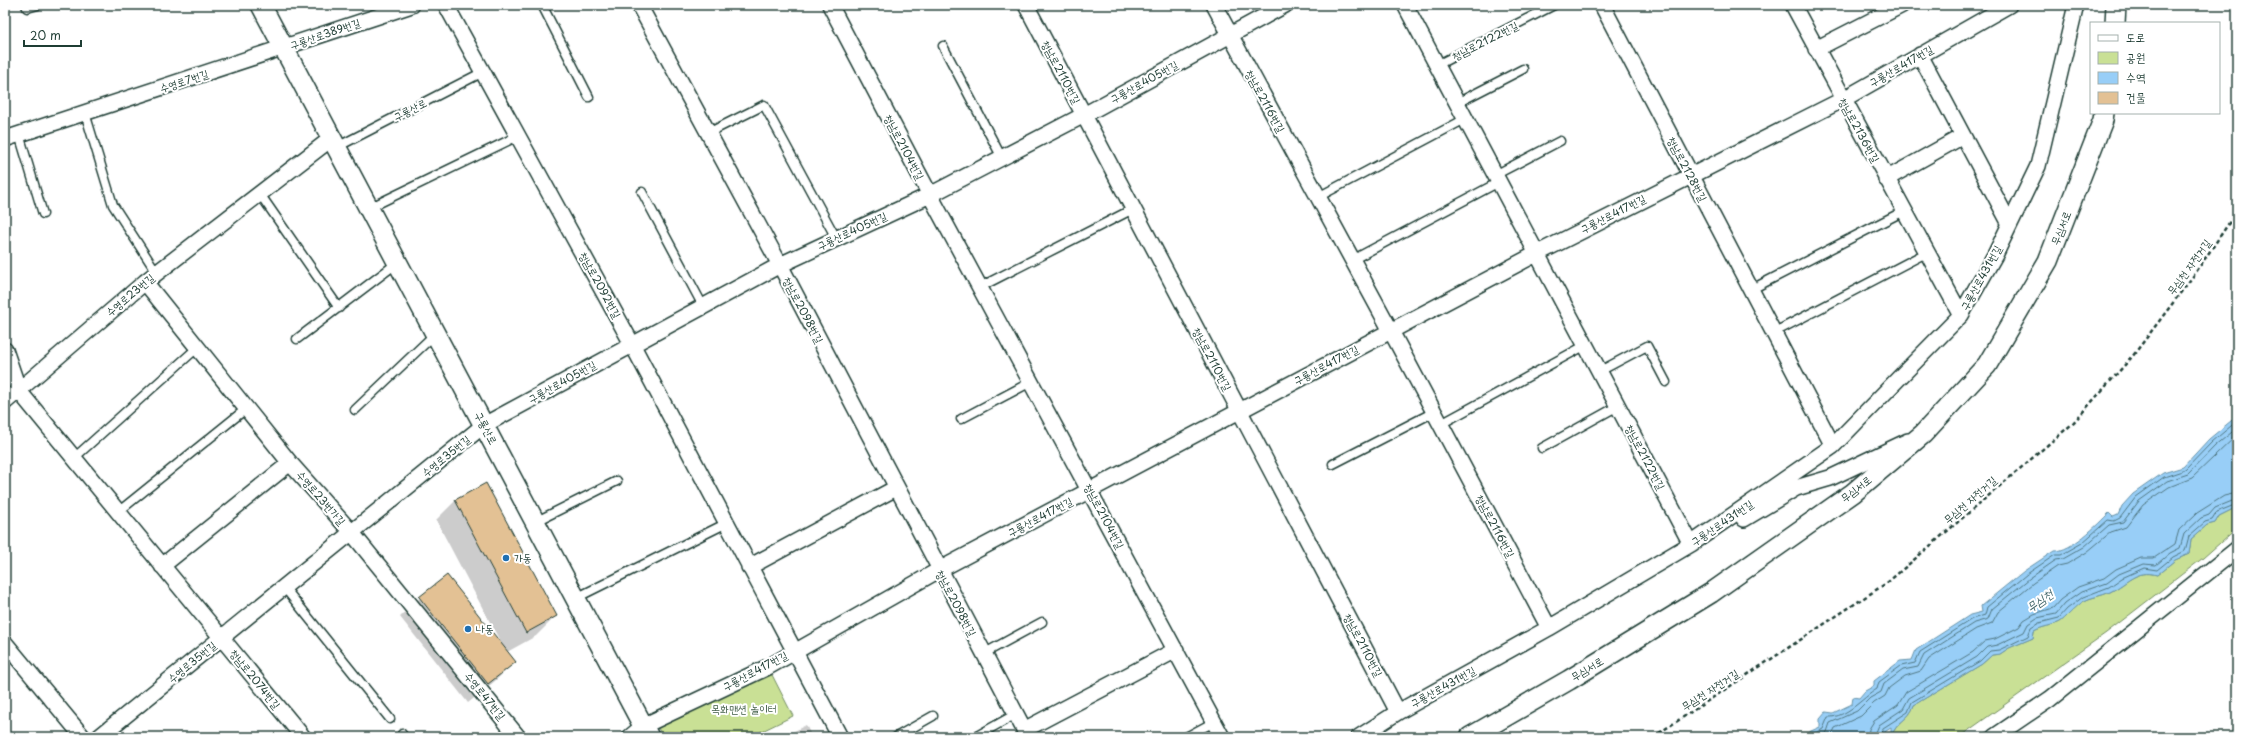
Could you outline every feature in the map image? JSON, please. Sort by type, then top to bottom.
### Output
[{"type":"street","name":"구룡산로","points":[[260,5],[576,598],[641,733]]},
{"type":"street","name":"구룡산로389번길","points":[[283,49],[412,5]]},
{"type":"street","name":"청남로2092번길","points":[[446,5],[632,344],[840,737]]},
{"type":"street","name":"청남로2098번길","points":[[639,5],[780,266],[983,654],[1026,733],[1104,687],[1176,650]]},
{"type":"street","name":"청남로2104번길","points":[[830,5],[930,195],[1222,737]]},
{"type":"street","name":"청남로2110번길","points":[[1026,5],[1398,712]]},
{"type":"street","name":"청남로2116번길","points":[[1214,5],[1229,36],[1391,330],[1549,628]]},
{"type":"street","name":"구룡산로405번길","points":[[484,425],[632,344],[780,266],[836,238],[930,195],[1084,115],[1284,5]]},
{"type":"street","name":"청남로2122번길","points":[[1406,5],[1456,103],[1538,253],[1691,544]]},
{"type":"street","name":"청남로2128번길","points":[[1602,5],[1832,446]]},
{"type":"street","name":"청남로2136번길","points":[[1793,5],[1842,100],[1961,315]]},
{"type":"street","name":"구룡산로417번길","points":[[641,733],[768,666],[939,570],[1391,330],[1690,175],[1842,100],[2009,5]]},
{"type":"street","name":"구룡산로431번길","points":[[1359,737],[1398,712],[1549,628],[1691,544],[1832,446],[1961,315],[2010,224],[2038,166],[2076,5]]},
{"type":"street","points":[[2115,22],[2116,5]]},
{"type":"street","points":[[1816,49],[1897,6]]},
{"type":"street","name":"수영로7번길","points":[[12,136],[283,49]]},
{"type":"street","points":[[1920,55],[2010,224]]},
{"type":"street","name":"무심서로","points":[[1470,737],[1569,680],[1711,593],[1853,493],[1923,434],[1987,365],[2048,261],[2104,120],[2104,114]]},
{"type":"street","points":[[1886,179],[1963,136]]},
{"type":"street","name":"수영로23번길","points":[[5,402],[151,277],[260,194],[334,143]]},
{"type":"street","name":"수영로23번가길","points":[[151,277],[197,348],[290,463],[352,533]]},
{"type":"street","name":"청남로2074번길","points":[[5,350],[19,391],[303,737]]},
{"type":"street","name":"수영로35번길","points":[[99,737],[484,425]]},
{"type":"street","points":[[1717,526],[1733,525],[1796,488],[1830,478],[1923,434]]},
{"type":"street","name":"수영로23번가길","points":[[162,566],[290,463]]},
{"type":"street","points":[[749,567],[896,488]]},
{"type":"street","name":"수영로47번길","points":[[352,533],[518,737]]},
{"type":"street","points":[[1994,737],[2050,699],[2237,549]]},
{"type":"street","points":[[5,643],[83,737]]},
{"type":"lane","points":[[26,5],[27,8],[38,5]]},
{"type":"lane","points":[[542,5],[588,97]]},
{"type":"lane","name":"청남로2122번길","points":[[1437,65],[1554,5]]},
{"type":"lane","points":[[943,46],[1002,158]]},
{"type":"lane","points":[[1456,103],[1523,69]]},
{"type":"lane","name":"구룡산로","points":[[334,143],[483,72]]},
{"type":"lane","points":[[708,133],[764,106],[836,238]]},
{"type":"lane","points":[[85,113],[113,205],[151,277]]},
{"type":"lane","points":[[1318,197],[1465,119]]},
{"type":"lane","name":"수영로7번길","points":[[12,136],[43,214]]},
{"type":"lane","points":[[369,208],[518,136]]},
{"type":"lane","points":[[1352,260],[1424,222],[1560,140]]},
{"type":"lane","points":[[642,192],[703,306]]},
{"type":"lane","points":[[260,194],[339,308]]},
{"type":"lane","points":[[980,287],[1133,209]]},
{"type":"lane","points":[[1750,290],[1904,211]]},
{"type":"lane","points":[[1773,333],[1926,253]]},
{"type":"lane","points":[[297,339],[398,263]]},
{"type":"lane","points":[[355,410],[436,334]]},
{"type":"lane","points":[[1333,464],[1517,383],[1586,345]]},
{"type":"lane","points":[[1600,371],[1647,346],[1666,382]]},
{"type":"lane","points":[[74,458],[197,348]]},
{"type":"lane","points":[[961,420],[1031,382]]},
{"type":"lane","points":[[1542,448],[1618,406]]},
{"type":"lane","points":[[118,512],[247,408]]},
{"type":"lane","points":[[536,522],[617,481]]},
{"type":"lane","points":[[576,598],[727,523]]},
{"type":"lane","points":[[284,587],[390,719]]},
{"type":"lane","points":[[983,654],[1042,622]]},
{"type":"lane","points":[[975,737],[1016,714]]},
{"type":"lane","points":[[896,737],[933,716]]},
{"type":"lane","points":[[1186,737],[1214,722]]},
{"type":"path","name":"무심천 자전거길","points":[[1653,737],[1888,582],[2072,424],[2132,358],[2194,275],[2237,211]]},
{"type":"green space","points":[[2237,507],[2237,528],[2203,558],[2106,633],[1959,737],[1891,737],[1896,727],[1909,714],[1914,705],[1982,664],[1992,655],[2000,654],[2009,648],[2033,638],[2034,631],[2060,622],[2084,601],[2104,595],[2138,575],[2157,575],[2175,560],[2189,554],[2191,539],[2207,525],[2215,523],[2219,516]]},
{"type":"green space","name":"목화맨션 놀이터","points":[[768,667],[793,716],[750,737],[663,737],[654,721]]},
{"type":"water","name":"무심천","points":[[2237,416],[2237,507],[2219,516],[2215,523],[2207,525],[2191,539],[2189,554],[2175,560],[2157,575],[2138,575],[2104,595],[2084,601],[2060,622],[2034,631],[2033,638],[2009,648],[2000,654],[1992,655],[1982,664],[1914,705],[1909,714],[1896,727],[1891,737],[1891,728],[1886,731],[1882,737],[1793,737],[1802,735],[1820,727],[1820,719],[1826,712],[1833,713],[1852,704],[1853,697],[1859,698],[1865,691],[1874,686],[1874,681],[1900,661],[1912,660],[1916,650],[1970,615],[1982,612],[1981,606],[2024,571],[2054,551],[2061,550],[2076,542],[2109,513],[2113,517],[2118,515],[2122,506],[2133,494],[2163,473],[2183,467],[2209,439]]},
{"type":"building","name":"가동","points":[[486,483],[557,616],[526,633],[455,500]]},
{"type":"building","name":"나동","points":[[447,575],[516,662],[488,684],[419,597]]},
{"type":"place","name":"가동","points":[[506,558]]},
{"type":"place","name":"나동","points":[[468,629]]}]
